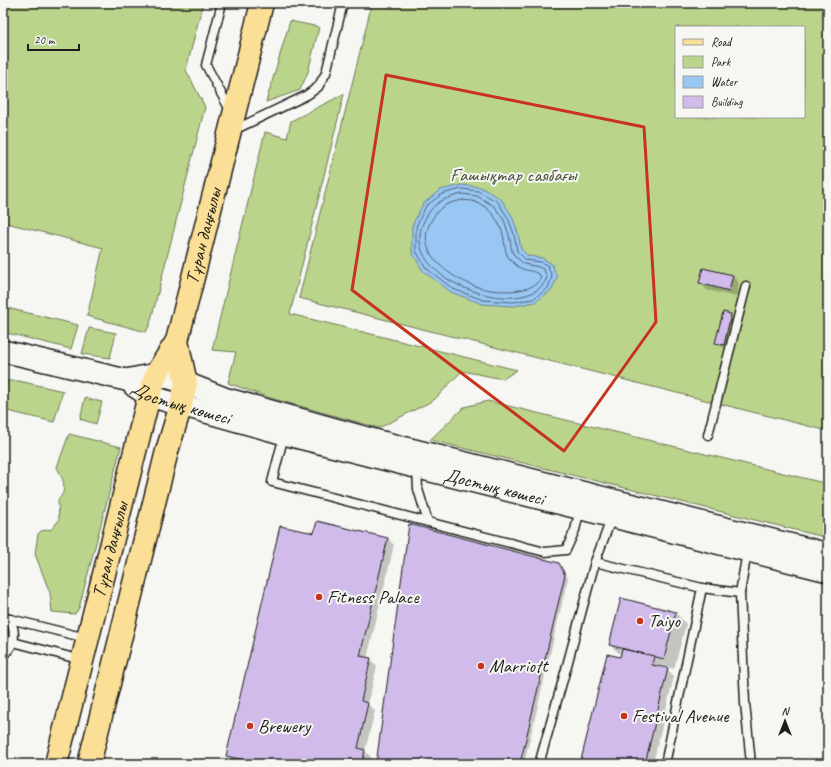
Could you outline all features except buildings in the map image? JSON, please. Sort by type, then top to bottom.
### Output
[{"type":"main road","name":"Тұран даңғылы","points":[[56,764],[149,396],[156,374],[177,341],[262,3]]},
{"type":"main road","name":"Тұран даңғылы","points":[[89,764],[166,451],[181,405],[186,382],[177,341]]},
{"type":"street","points":[[3,351],[126,380]]},
{"type":"street","name":"Достық көшесі","points":[[126,380],[156,374],[186,382],[224,398],[615,509],[748,550],[828,571]]},
{"type":"street","name":"Достық көшесі","points":[[126,380],[149,396],[284,434],[580,508],[615,509],[828,554]]},
{"type":"lane","points":[[222,3],[206,65],[232,124],[307,95],[318,87],[326,73],[343,3]]},
{"type":"lane","points":[[708,435],[746,286]]},
{"type":"lane","points":[[284,434],[272,482],[545,552],[566,550],[575,530],[580,508]]},
{"type":"lane","points":[[417,467],[418,489],[428,522]]},
{"type":"lane","points":[[538,764],[595,562],[615,509]]},
{"type":"lane","points":[[748,550],[740,593],[751,764]]},
{"type":"lane","points":[[595,562],[702,588],[740,593]]},
{"type":"lane","points":[[665,764],[702,588]]},
{"type":"lane","points":[[7,618],[87,639]]},
{"type":"lane","points":[[3,655],[15,638],[15,629],[7,618]]},
{"type":"lane","points":[[13,642],[82,660]]},
{"type":"highlighted area","points":[[386,75],[644,127],[656,322],[564,451],[352,290]]},
{"type":"green space","points":[[3,3],[203,3],[186,70],[205,107],[150,324],[146,332],[87,316],[103,248],[3,222]]},
{"type":"green space","name":"Ғашықтар саябағы","points":[[372,3],[828,3],[828,431],[299,298]]},
{"type":"green space","points":[[290,21],[319,27],[308,72],[300,90],[266,102]]},
{"type":"green space","points":[[344,94],[290,314],[517,370],[503,379],[462,371],[434,400],[379,428],[267,397],[228,383],[236,352],[212,350],[265,132],[287,138],[291,121]]},
{"type":"green space","points":[[3,307],[78,325],[71,349],[3,332]]},
{"type":"green space","points":[[89,328],[116,333],[110,358],[82,354]]},
{"type":"green space","points":[[3,381],[19,381],[63,391],[54,422],[3,410]]},
{"type":"green space","points":[[85,398],[102,402],[96,424],[80,419]]},
{"type":"green space","points":[[488,401],[828,484],[828,538],[430,440],[464,407]]},
{"type":"green space","points":[[69,434],[121,447],[79,608],[75,614],[52,612],[50,593],[35,554],[38,534],[41,531],[52,529],[59,520],[58,500],[63,492],[64,484],[57,467]]},
{"type":"water","points":[[462,185],[480,187],[501,199],[512,216],[518,233],[521,249],[528,256],[542,258],[552,264],[557,277],[552,290],[535,302],[514,306],[482,304],[451,292],[423,271],[412,252],[412,226],[423,204],[440,190]]},
{"type":"place","name":"Fitness Palace","points":[[319,597]]},
{"type":"place","name":"Taiyo","points":[[640,621]]},
{"type":"place","name":"Marriott","points":[[481,666]]},
{"type":"place","name":"Festival Avenue","points":[[624,716]]},
{"type":"place","name":"Brewery","points":[[250,726]]}]
